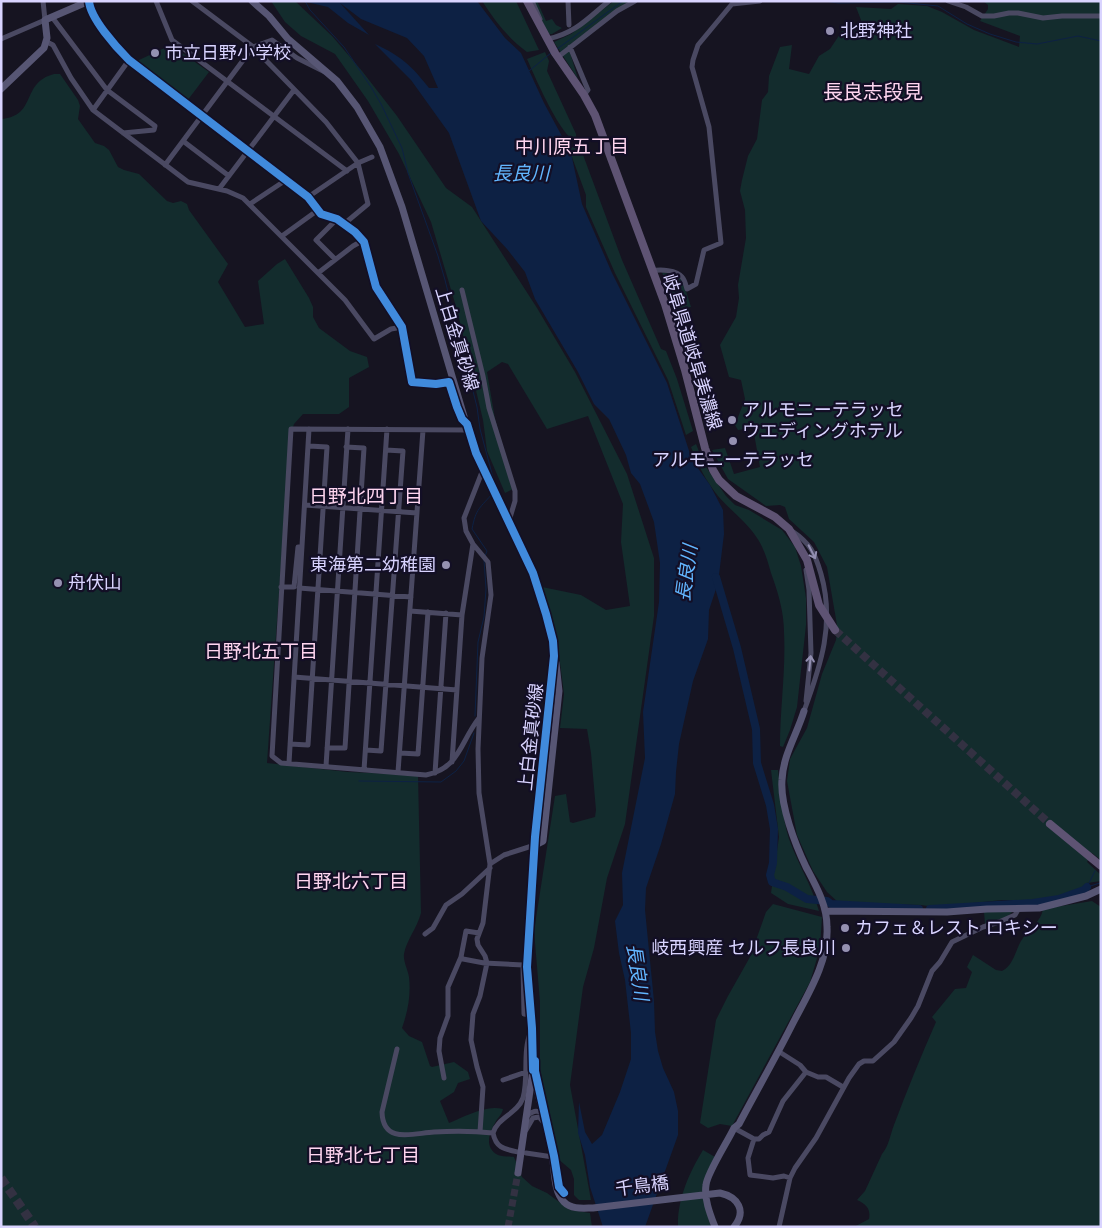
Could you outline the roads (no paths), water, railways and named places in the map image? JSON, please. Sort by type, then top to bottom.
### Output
[{"type":"main road","name":"岐阜県道岐阜美濃線","points":[[527,1],[556,55],[584,95],[595,115],[678,348],[705,448],[713,470],[726,489],[775,517],[789,529],[808,560],[819,605],[835,630]]},
{"type":"main road","points":[[1050,824],[1101,866]]},
{"type":"street","points":[[43,1],[49,18],[107,90],[155,126],[154,130],[123,133]]},
{"type":"street","points":[[1,39],[49,18],[70,5],[89,1],[90,11],[128,60],[308,197],[325,216],[336,219],[355,232],[362,241],[377,288],[402,327],[412,382],[436,384],[449,382],[462,419],[468,427]]},
{"type":"street","points":[[156,1],[172,40],[347,171]]},
{"type":"street","points":[[192,1],[253,47],[326,122],[358,163],[368,204],[344,224]]},
{"type":"street","name":"上白金真砂線","points":[[252,1],[288,39],[337,81],[368,124],[388,164],[476,453],[533,573],[553,641],[554,656],[535,845],[527,967],[532,1028],[527,1116],[518,1173]]},
{"type":"street","points":[[258,1],[264,12]]},
{"type":"street","points":[[532,1],[539,15],[542,28]]},
{"type":"street","points":[[568,1],[569,25]]},
{"type":"street","points":[[549,41],[572,31],[609,1]]},
{"type":"street","points":[[556,55],[570,47],[617,11],[635,1]]},
{"type":"street","points":[[652,271],[659,270],[678,273],[682,277],[687,289],[691,288],[696,284],[704,250],[721,243],[709,127],[694,76],[693,60],[698,46],[732,4],[760,1]]},
{"type":"street","points":[[948,1],[966,7],[982,16],[1018,13],[1043,18],[1101,16]]},
{"type":"street","points":[[1,89],[44,48],[49,18]]},
{"type":"street","points":[[165,165],[253,47],[272,40],[296,58],[327,72]]},
{"type":"street","points":[[46,42],[52,45],[71,78],[93,110],[188,182],[235,193],[243,198],[345,300],[374,339],[391,329],[402,327]]},
{"type":"street","points":[[570,47],[588,90],[584,95]]},
{"type":"street","points":[[93,110],[128,60]]},
{"type":"street","points":[[219,189],[294,90]]},
{"type":"street","points":[[183,141],[230,176]]},
{"type":"street","points":[[308,197],[358,163],[372,157]]},
{"type":"street","points":[[250,204],[286,180]]},
{"type":"street","points":[[282,236],[318,210]]},
{"type":"street","points":[[335,259],[316,240],[336,219]]},
{"type":"street","points":[[318,273],[362,241]]},
{"type":"street","points":[[462,290],[484,376],[489,408],[515,491],[515,501],[509,521]]},
{"type":"street","points":[[468,427],[423,430],[291,428],[271,751],[272,756],[281,763],[426,775],[435,773],[452,763],[479,718]]},
{"type":"street","points":[[289,763],[309,429]]},
{"type":"street","points":[[326,766],[348,429]]},
{"type":"street","points":[[364,770],[387,429]]},
{"type":"street","points":[[398,772],[423,430]]},
{"type":"street","points":[[290,744],[308,745],[313,679],[327,447],[309,446]]},
{"type":"street","points":[[327,748],[345,748],[355,592],[364,448],[346,447]]},
{"type":"street","points":[[366,750],[381,751],[399,512],[403,451],[386,450]]},
{"type":"street","points":[[480,1132],[483,1087],[476,1068],[471,1040],[473,1014],[480,996],[487,963],[478,945],[483,923],[490,866],[479,793],[479,718],[482,658],[490,595],[488,562],[473,544],[466,530],[464,518],[482,472],[485,470]]},
{"type":"street","points":[[305,505],[417,513]]},
{"type":"street","points":[[715,1227],[709,1212],[706,1184],[709,1174],[734,1128],[739,1124],[809,992],[821,964],[827,940],[826,911],[791,828],[782,782],[786,758],[821,659],[828,611],[823,583],[812,549],[804,540],[789,529]]},
{"type":"street","points":[[452,763],[462,614],[473,544]]},
{"type":"street","points":[[282,587],[294,587],[298,547],[302,547]]},
{"type":"street","points":[[802,550],[809,590],[811,653],[804,711]]},
{"type":"street","points":[[300,588],[411,597]]},
{"type":"street","points":[[410,611],[462,614]]},
{"type":"street","points":[[400,753],[418,754],[428,612]]},
{"type":"street","points":[[435,773],[446,613]]},
{"type":"street","points":[[424,934],[433,928],[446,905],[462,894],[504,854],[543,841],[559,691],[556,663]]},
{"type":"street","points":[[294,677],[457,690]]},
{"type":"street","points":[[826,911],[947,912],[1046,907],[1086,896],[1101,889]]},
{"type":"street","points":[[778,1227],[790,1178],[795,1168],[819,1133],[843,1087],[860,1064],[864,1061],[873,1061],[894,1042],[918,1006],[932,971],[952,942],[983,927],[1015,915],[1018,908]]},
{"type":"street","points":[[444,1078],[439,1052],[440,1038],[448,1016],[448,987],[461,957],[466,931],[479,934]]},
{"type":"street","points":[[461,957],[487,963],[523,966],[524,1014],[531,1015]]},
{"type":"street","points":[[397,1049],[382,1112],[383,1122],[387,1128],[393,1133],[407,1136],[432,1132],[480,1132],[493,1134]]},
{"type":"street","points":[[778,1051],[806,1072],[826,1078],[843,1087]]},
{"type":"street","points":[[502,1080],[529,1071]]},
{"type":"street","points":[[526,1153],[552,1157],[543,1113],[529,1071]]},
{"type":"street","points":[[518,1152],[504,1149],[497,1145],[493,1134],[496,1125],[519,1106],[524,1094],[529,1071]]},
{"type":"street","points":[[734,1128],[754,1139],[759,1139],[770,1132],[783,1101],[806,1072]]},
{"type":"street","points":[[527,1116],[531,1112],[539,1111],[543,1113]]},
{"type":"street","points":[[524,1132],[533,1118],[538,1117],[546,1126]]},
{"type":"street","points":[[754,1139],[748,1158],[750,1175],[773,1178],[784,1176],[790,1178]]},
{"type":"street","name":"千鳥橋","points":[[552,1157],[558,1193],[564,1202],[571,1207],[578,1208],[709,1193],[730,1195],[740,1208],[740,1215],[734,1227]]},
{"type":"water","name":"長良川","points":[[302,1],[477,1],[505,38],[521,53],[544,103],[571,153],[582,204],[612,273],[667,383],[692,460],[710,485],[723,510],[724,534],[718,583],[709,610],[708,639],[693,681],[679,744],[675,794],[646,888],[645,910],[654,1001],[655,1032],[663,1068],[674,1092],[678,1111],[678,1135],[645,1227],[603,1227],[590,1187],[585,1155],[578,1133],[579,1102],[585,1132],[592,1144],[602,1135],[631,1059],[631,1033],[625,980],[615,921],[623,905],[622,873],[645,758],[643,712],[659,602],[660,563],[654,522],[640,484],[631,473],[626,455],[609,419],[594,404],[578,372],[535,299],[525,272],[481,221],[449,133],[411,80],[375,44],[405,62],[429,88],[438,88],[424,56],[407,38],[361,19],[340,3],[369,35],[348,23],[328,7]]},
{"type":"waterway","points":[[305,1],[310,10],[344,47],[371,87],[402,148],[408,173],[445,280],[495,485]]},
{"type":"waterway","points":[[557,49],[623,1]]},
{"type":"waterway","points":[[825,1],[838,3],[899,2],[938,6],[967,24],[1016,42],[1037,44],[1078,36],[1101,41]]},
{"type":"waterway","points":[[529,71],[551,53]]},
{"type":"waterway","points":[[485,556],[487,551],[472,529],[477,512],[493,493]]},
{"type":"waterway","points":[[475,716],[478,642],[484,617],[486,589],[484,560]]},
{"type":"waterway","points":[[716,577],[737,648],[756,729],[757,763],[770,805],[774,829],[773,863],[770,875],[772,882],[787,887],[807,899],[827,901],[831,904],[919,909]]},
{"type":"waterway","points":[[359,781],[441,782],[456,771],[464,761],[474,733]]},
{"type":"waterway","points":[[1100,862],[1101,855]]},
{"type":"waterway","points":[[1087,887],[1095,871]]},
{"type":"waterway","points":[[1087,887],[1100,883]]},
{"type":"waterway","points":[[930,909],[1033,903],[1059,899],[1084,890],[1087,887]]},
{"type":"tunnel","points":[[835,630],[1050,824]]},
{"type":"tunnel","points":[[508,1227],[518,1173]]},
{"type":"tunnel","points":[[1,1178],[35,1227]]},
{"type":"place","name":"北野神社","points":[[830,31]]},
{"type":"place","name":"市立日野小学校","points":[[155,53]]},
{"type":"place","name":"アルモニーテラッセ ウエディングホテル","points":[[732,420]]},
{"type":"place","name":"アルモニーテラッセ","points":[[733,441]]},
{"type":"place","name":"東海第二幼稚園","points":[[446,565]]},
{"type":"place","name":"舟伏山","points":[[58,583]]},
{"type":"place","name":"カフェ＆レスト ロキシー","points":[[845,928]]},
{"type":"place","name":"岐西興産 セルフ長良川","points":[[846,948]]},
{"type":"district","name":"長良志段見","points":[[873,92]]},
{"type":"district","name":"中川原五丁目","points":[[572,146]]},
{"type":"district","name":"日野北四丁目","points":[[366,496]]},
{"type":"district","name":"日野北五丁目","points":[[261,651]]},
{"type":"district","name":"日野北六丁目","points":[[351,881]]},
{"type":"district","name":"日野北七丁目","points":[[363,1155]]}]
